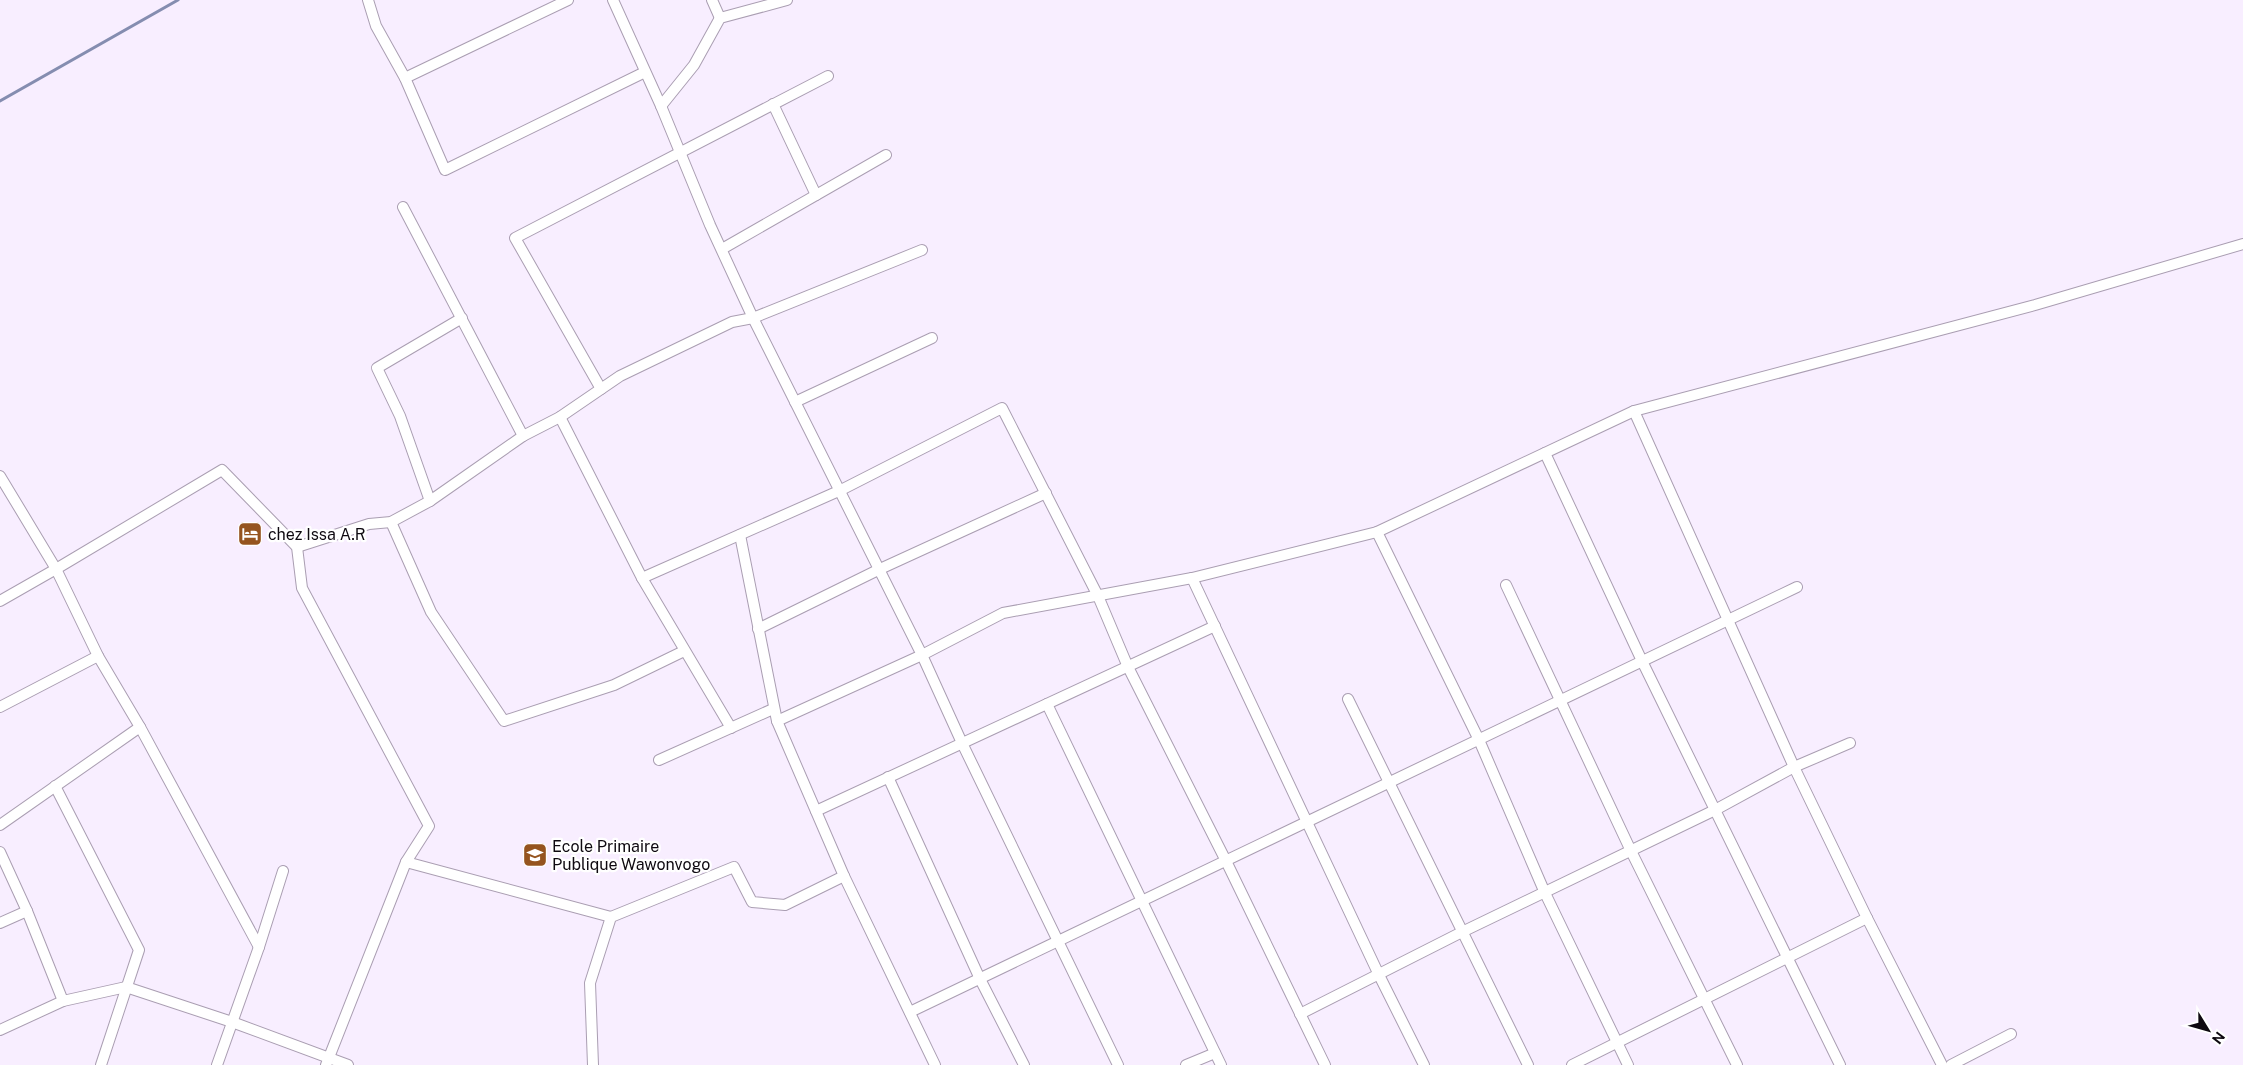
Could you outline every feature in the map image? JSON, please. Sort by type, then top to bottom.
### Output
[{"type":"street","points":[[368,0],[376,26],[404,78],[445,170],[645,72]]},
{"type":"street","points":[[404,78],[568,0]]},
{"type":"street","points":[[613,0],[754,318],[880,569],[1118,1065]]},
{"type":"street","points":[[712,0],[720,18]]},
{"type":"street","points":[[661,106],[694,65],[720,18],[787,0]]},
{"type":"street","points":[[602,389],[515,238],[828,76]]},
{"type":"street","points":[[773,104],[816,195]]},
{"type":"street","points":[[722,249],[886,155]]},
{"type":"street","points":[[403,207],[523,436]]},
{"type":"street","points":[[777,721],[922,656],[1003,613],[1192,578],[1376,532],[1634,411],[2035,305],[2243,244]]},
{"type":"street","points":[[297,548],[369,524],[391,522],[430,501],[523,436],[560,417],[620,376],[732,322],[754,318],[922,250]]},
{"type":"street","points":[[430,501],[400,416],[377,368],[462,318]]},
{"type":"street","points":[[796,402],[932,338]]},
{"type":"street","points":[[642,578],[841,490],[1002,408],[1098,596],[1128,667],[1226,861],[1324,1065]]},
{"type":"street","points":[[1634,411],[1794,768],[1867,918],[1942,1065]]},
{"type":"street","points":[[560,417],[642,578],[731,728]]},
{"type":"street","points":[[1546,453],[1642,661],[1840,1065]]},
{"type":"street","points":[[0,601],[222,470],[297,548],[302,588],[429,826],[406,862],[327,1061]]},
{"type":"street","points":[[0,476],[56,569],[98,656],[140,727],[259,947]]},
{"type":"street","points":[[758,629],[880,569],[1046,493]]},
{"type":"street","points":[[391,522],[432,612],[504,720],[614,685],[684,651]]},
{"type":"street","points":[[1376,532],[1478,740],[1544,892],[1628,1065]]},
{"type":"street","points":[[740,535],[777,721],[844,876],[935,1065]]},
{"type":"street","points":[[1192,578],[1379,975],[1424,1065]]},
{"type":"street","points":[[1506,585],[1631,851],[1737,1065]]},
{"type":"street","points":[[910,1012],[1797,587]]},
{"type":"street","points":[[816,811],[1215,626]]},
{"type":"street","points":[[0,707],[98,656]]},
{"type":"street","points":[[1348,699],[1528,1065]]},
{"type":"street","points":[[1048,704],[1221,1065]]},
{"type":"street","points":[[659,760],[774,708]]},
{"type":"street","points":[[0,825],[140,727]]},
{"type":"street","points":[[1300,1014],[1462,932],[1715,810],[1794,768],[1850,743]]},
{"type":"street","points":[[888,777],[980,978],[1024,1065]]},
{"type":"street","points":[[54,786],[139,950],[101,1065]]},
{"type":"street","points":[[0,852],[63,1002]]},
{"type":"street","points":[[406,862],[611,917],[734,867],[752,902],[785,905],[844,876]]},
{"type":"street","points":[[217,1065],[259,947],[283,871]]},
{"type":"street","points":[[0,923],[26,911]]},
{"type":"street","points":[[593,1065],[590,983],[611,917]]},
{"type":"street","points":[[1572,1065],[1867,918]]},
{"type":"street","points":[[0,1030],[63,1002],[126,987],[232,1022],[327,1061],[348,1065]]},
{"type":"street","points":[[1951,1065],[2011,1034]]},
{"type":"street","points":[[1186,1065],[1215,1052]]},
{"type":"waterway","points":[[0,101],[178,0]]},
{"type":"place","name":"chez Issa A.R","points":[[250,534]]},
{"type":"place","name":"Ecole Primaire Publique Wawonvogo","points":[[535,855]]}]
